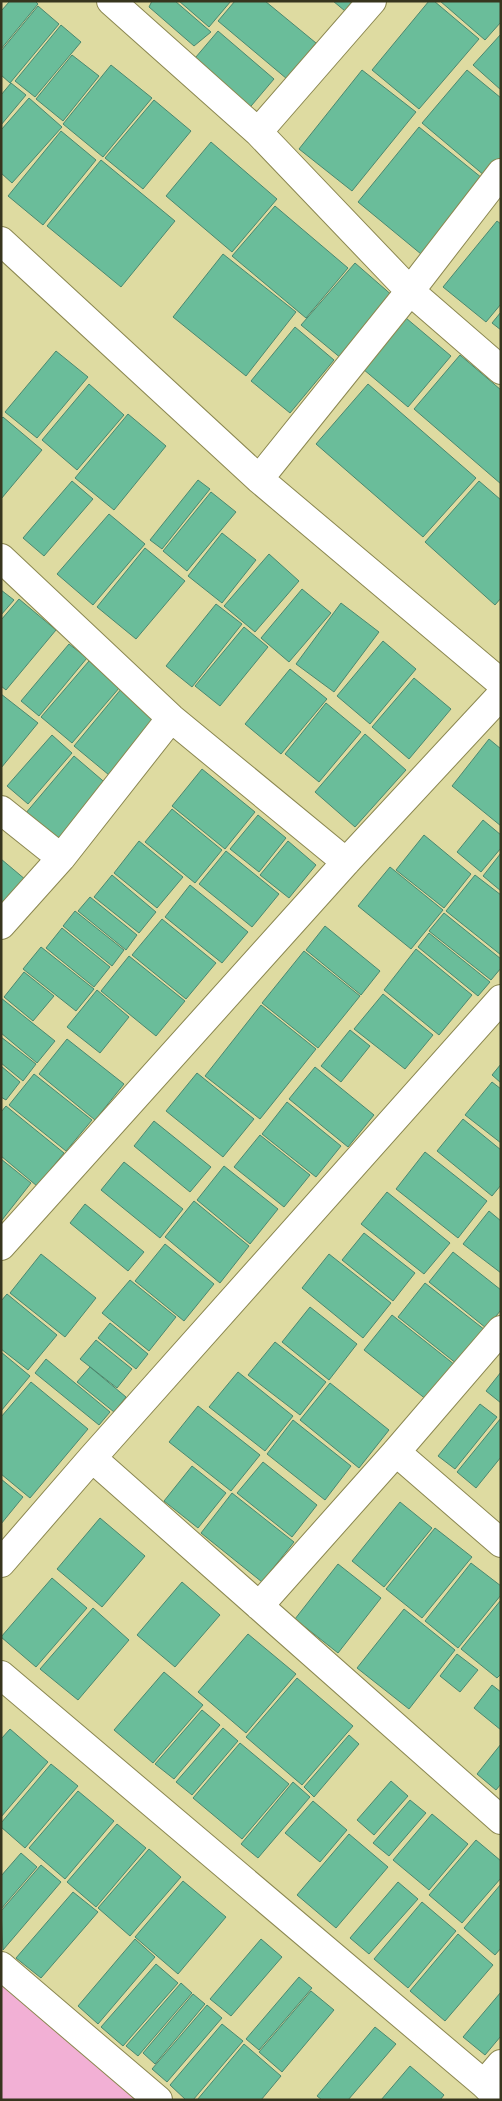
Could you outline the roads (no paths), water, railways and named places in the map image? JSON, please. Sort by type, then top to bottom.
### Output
[{"type":"street","points":[[111,1],[258,132],[410,291],[501,370]]},
{"type":"street","points":[[258,132],[372,1]]},
{"type":"street","points":[[259,479],[410,291],[501,173]]},
{"type":"street","points":[[1,241],[259,479],[501,683]]},
{"type":"street","points":[[1,558],[171,718],[346,862]]},
{"type":"street","points":[[1,1246],[346,862],[501,695]]},
{"type":"street","points":[[1,925],[61,858],[171,718]]},
{"type":"street","points":[[1,810],[61,858]]},
{"type":"street","points":[[1,1563],[92,1458],[500,1003]]},
{"type":"street","points":[[259,1606],[501,1330]]},
{"type":"street","points":[[396,1452],[501,1543]]},
{"type":"street","points":[[92,1458],[501,1820]]},
{"type":"street","points":[[1,1675],[495,2083]]},
{"type":"street","points":[[1,1966],[158,2100]]}]
